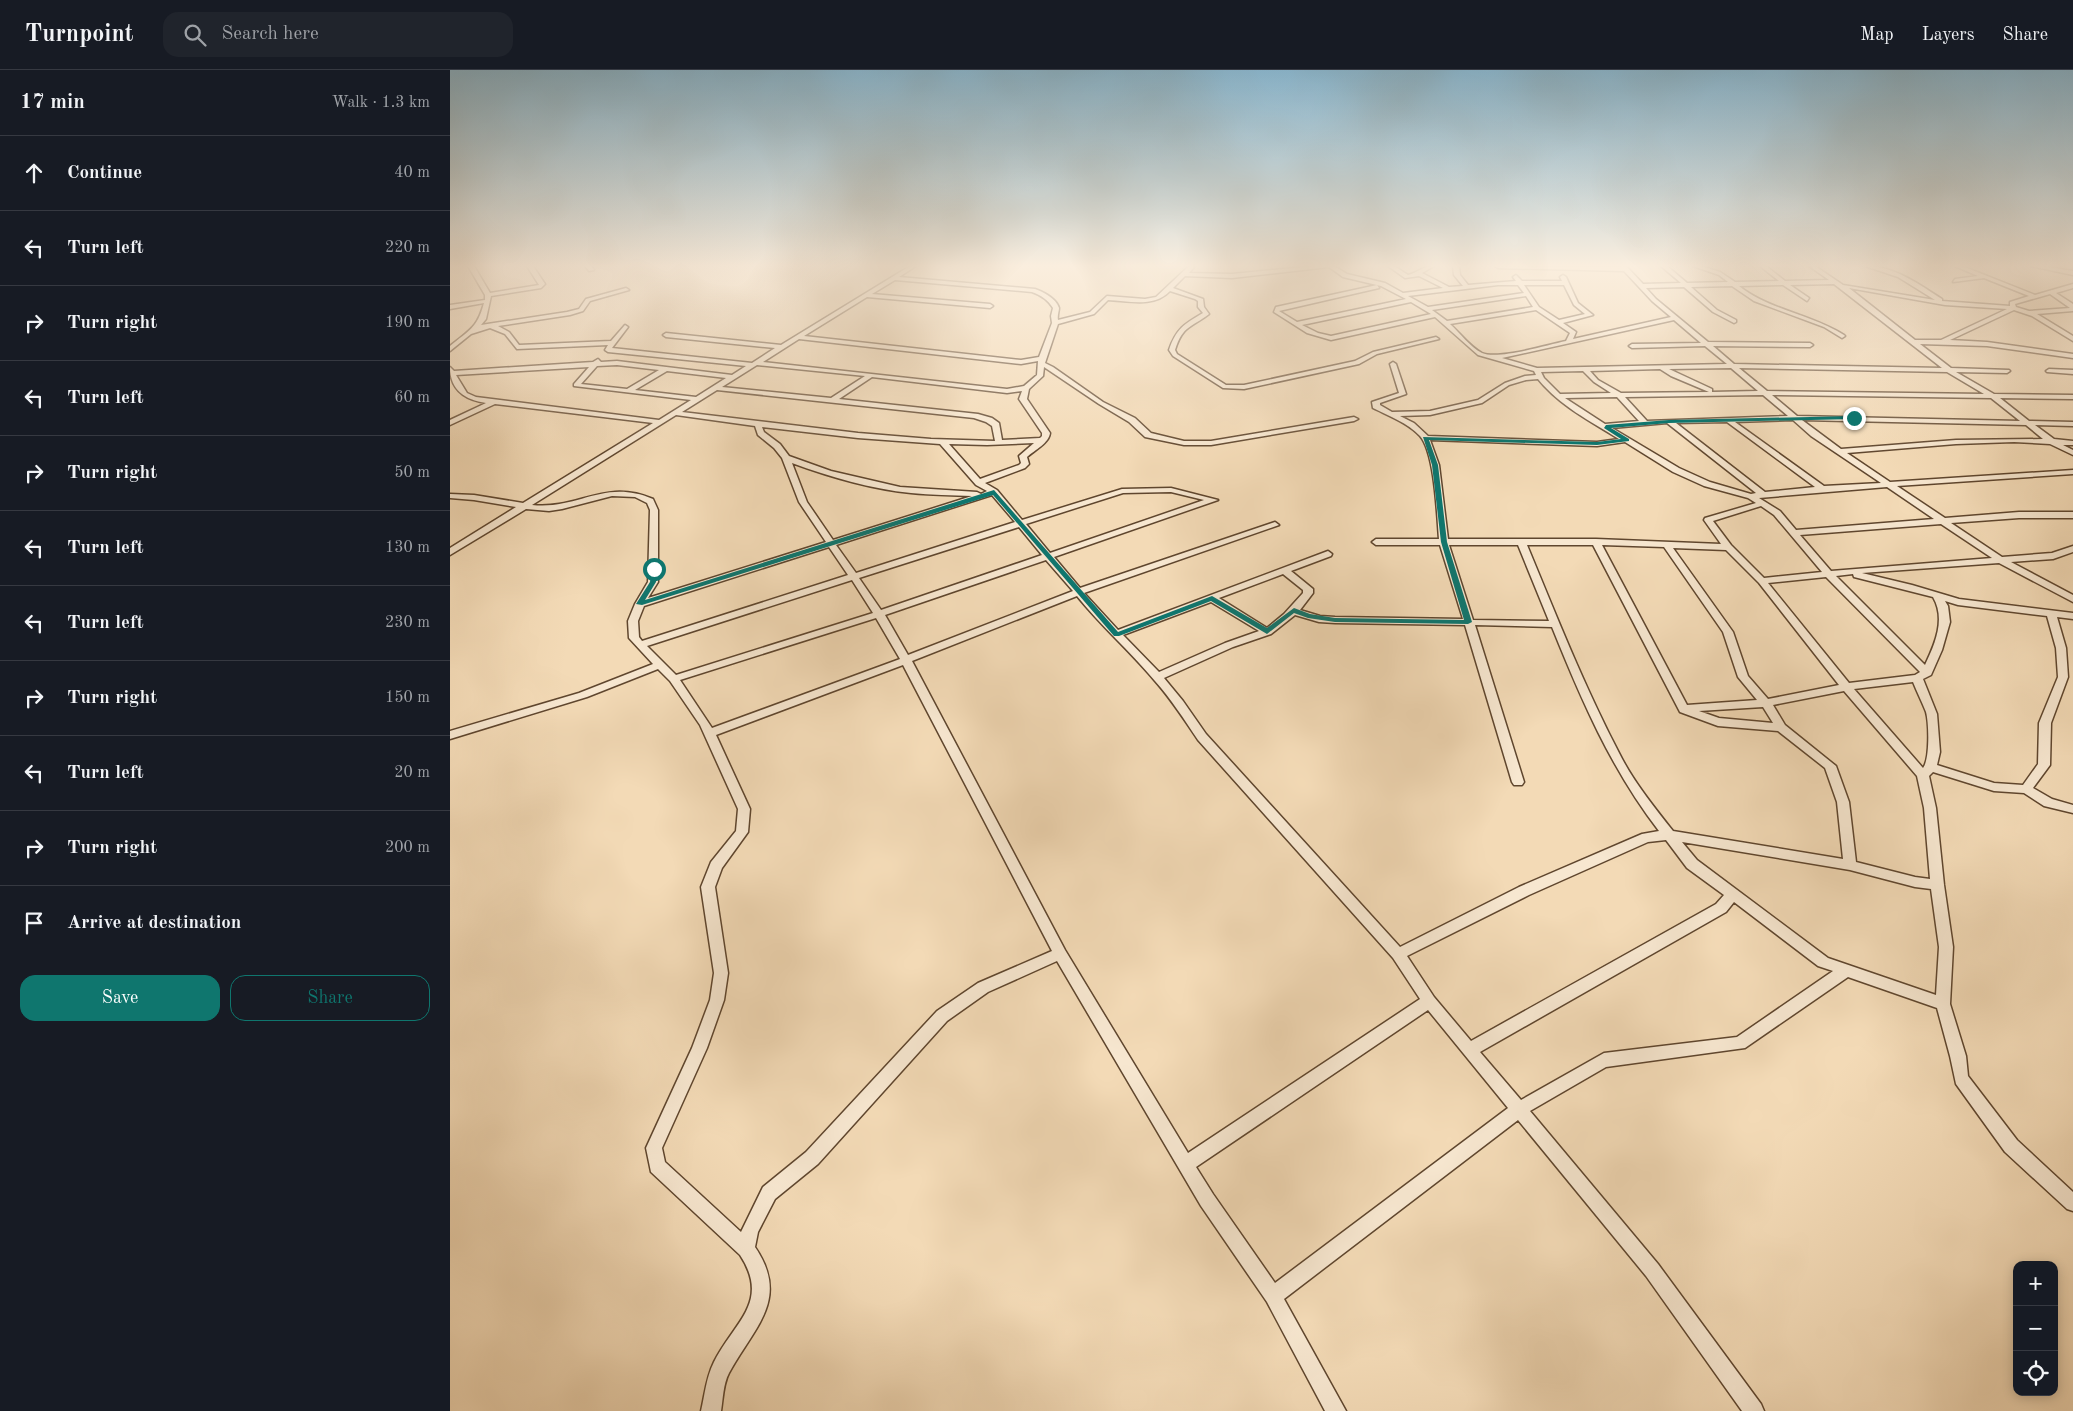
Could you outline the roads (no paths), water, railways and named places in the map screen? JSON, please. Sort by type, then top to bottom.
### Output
[{"type":"street","points":[[450,349],[479,329]]},
{"type":"street","points":[[499,329],[507,332],[517,347],[614,343]]},
{"type":"street","points":[[624,329],[614,343],[576,385],[697,400]]},
{"type":"street","points":[[450,552],[812,329]]},
{"type":"street","points":[[608,350],[871,375],[1007,391],[1026,388],[1040,376],[1042,362],[1053,329]]},
{"type":"street","points":[[1184,329],[1176,337],[1172,350],[1174,355],[1229,388],[1244,387],[1350,364],[1375,353],[1436,340]]},
{"type":"street","points":[[1306,329],[1321,336],[1336,338],[1377,329]]},
{"type":"street","points":[[1451,329],[1480,354],[1494,357],[1538,373],[1558,396],[1590,418],[1694,479],[1764,499]]},
{"type":"street","points":[[1568,329],[1573,332],[1568,343]]},
{"type":"street","points":[[1494,357],[1568,343],[1623,329]]},
{"type":"street","points":[[1689,329],[1764,393],[1839,451],[2002,561],[2073,599]]},
{"type":"street","points":[[1830,329],[1842,336]]},
{"type":"street","points":[[1897,329],[1950,371],[1991,395],[2051,441],[2073,453]]},
{"type":"street","points":[[1942,342],[1970,329]]},
{"type":"street","points":[[2056,329],[2073,339]]},
{"type":"street","points":[[666,334],[782,347]]},
{"type":"street","points":[[798,337],[1021,362],[1042,362],[1101,403],[1132,420],[1148,435],[1184,443],[1211,443],[1354,419]]},
{"type":"street","points":[[1915,342],[1987,344],[2073,356]]},
{"type":"street","points":[[1632,346],[1708,344],[1810,346]]},
{"type":"street","points":[[628,391],[684,357]]},
{"type":"street","points":[[661,422],[474,399],[464,394],[450,372],[616,363],[732,377]]},
{"type":"street","points":[[1393,364],[1403,394],[1375,404],[1411,425],[1425,438],[1435,465],[1444,542],[1518,782]]},
{"type":"street","points":[[1390,414],[1430,412],[1464,406],[1486,399],[1508,384],[1538,373],[1585,369],[1733,366],[2007,371]]},
{"type":"street","points":[[1662,368],[1673,375],[1717,393]]},
{"type":"street","points":[[1585,369],[1596,381],[1618,395],[1645,423]]},
{"type":"street","points":[[2049,371],[2073,372]]},
{"type":"street","points":[[832,401],[871,375]]},
{"type":"street","points":[[715,388],[975,416],[989,420],[996,425],[999,442]]},
{"type":"street","points":[[979,483],[996,475],[1021,468],[1024,464],[1023,456],[1044,440],[1046,434],[1023,399],[1026,388]]},
{"type":"street","points":[[1558,396],[1764,393],[2073,397]]},
{"type":"street","points":[[450,423],[495,401]]},
{"type":"street","points":[[676,413],[758,425],[942,441],[999,442],[1044,440]]},
{"type":"street","points":[[1606,426],[1669,421],[1795,418],[2073,424]]},
{"type":"street","points":[[1729,420],[1822,489]]},
{"type":"street","points":[[1669,421],[1764,499],[1922,676],[1932,714],[1934,752],[1928,771],[1937,886],[1946,946],[1943,1004],[1958,1056],[1961,1079],[2010,1146],[2073,1203]]},
{"type":"street","points":[[758,425],[761,433],[777,446],[786,458],[803,502],[829,543],[879,614],[906,660],[1060,954],[1207,1200],[1272,1296],[1336,1411]]},
{"type":"street","points":[[1425,438],[1597,444],[1627,440]]},
{"type":"street","points":[[942,441],[989,494],[1050,556],[1179,703],[1202,737],[1398,954],[1429,1001],[1652,1270],[1754,1411]]},
{"type":"street","points":[[1839,451],[1966,441],[2051,441],[2073,443]]},
{"type":"street","points":[[786,458],[828,473],[902,490],[989,494]]},
{"type":"street","points":[[2073,472],[1891,486],[1822,489],[1764,499],[1708,520],[1728,547],[1762,581],[1846,687],[1928,771],[1994,787],[2026,789],[2048,803],[2073,809]]},
{"type":"street","points":[[640,645],[1122,491],[1171,490],[1214,500],[879,614],[674,679]]},
{"type":"street","points":[[450,496],[524,506],[557,508],[615,493],[632,493],[650,501],[654,510],[653,582],[632,621],[634,638],[674,679],[709,733],[744,809],[742,832],[716,866],[708,888],[721,973],[717,1000],[692,1066],[659,1133],[654,1148],[657,1166],[746,1249],[756,1260],[762,1275],[760,1304],[720,1371],[711,1411]]},
{"type":"street","points":[[640,604],[989,494]]},
{"type":"street","points":[[1794,533],[2039,514],[2073,516]]},
{"type":"street","points":[[709,733],[906,660],[1080,592],[1275,526]]},
{"type":"street","points":[[1376,542],[1596,542],[1728,547]]},
{"type":"street","points":[[1522,542],[1614,755],[1644,803],[1692,864],[1823,962],[1943,1004]]},
{"type":"street","points":[[1596,542],[1684,709],[1718,722],[1781,728]]},
{"type":"street","points":[[450,544],[460,546]]},
{"type":"street","points":[[1668,545],[1728,632],[1743,677],[1766,703],[1781,728],[1830,766],[1843,802],[1850,865]]},
{"type":"street","points":[[1762,581],[1843,572],[2053,556],[2073,549]]},
{"type":"street","points":[[1117,634],[1328,554]]},
{"type":"street","points":[[1158,678],[1176,668],[1267,632],[1301,604],[1308,593],[1308,588],[1284,570]]},
{"type":"street","points":[[1843,572],[1909,586],[1958,602],[2052,615],[2073,616]]},
{"type":"street","points":[[1922,676],[1937,650],[1945,622],[1943,606],[1937,596]]},
{"type":"street","points":[[1212,598],[1267,632]]},
{"type":"street","points":[[1294,610],[1314,618],[1335,620],[1556,624]]},
{"type":"street","points":[[2026,789],[2044,765],[2045,724],[2063,677],[2062,648],[2052,615]]},
{"type":"street","points":[[450,735],[583,695],[660,665]]},
{"type":"street","points":[[1684,709],[1766,703],[1846,687],[1922,676]]},
{"type":"street","points":[[1398,954],[1524,891],[1646,837],[1668,835],[1850,865],[1937,886]]},
{"type":"street","points":[[1469,1050],[1721,908],[1732,895]]},
{"type":"street","points":[[746,1249],[750,1230],[769,1193],[812,1158],[942,1016],[961,999],[1034,964],[1060,954]]},
{"type":"street","points":[[1272,1296],[1519,1109],[1604,1060],[1740,1043],[1846,970]]},
{"type":"street","points":[[1186,1164],[1429,1001]]}]
